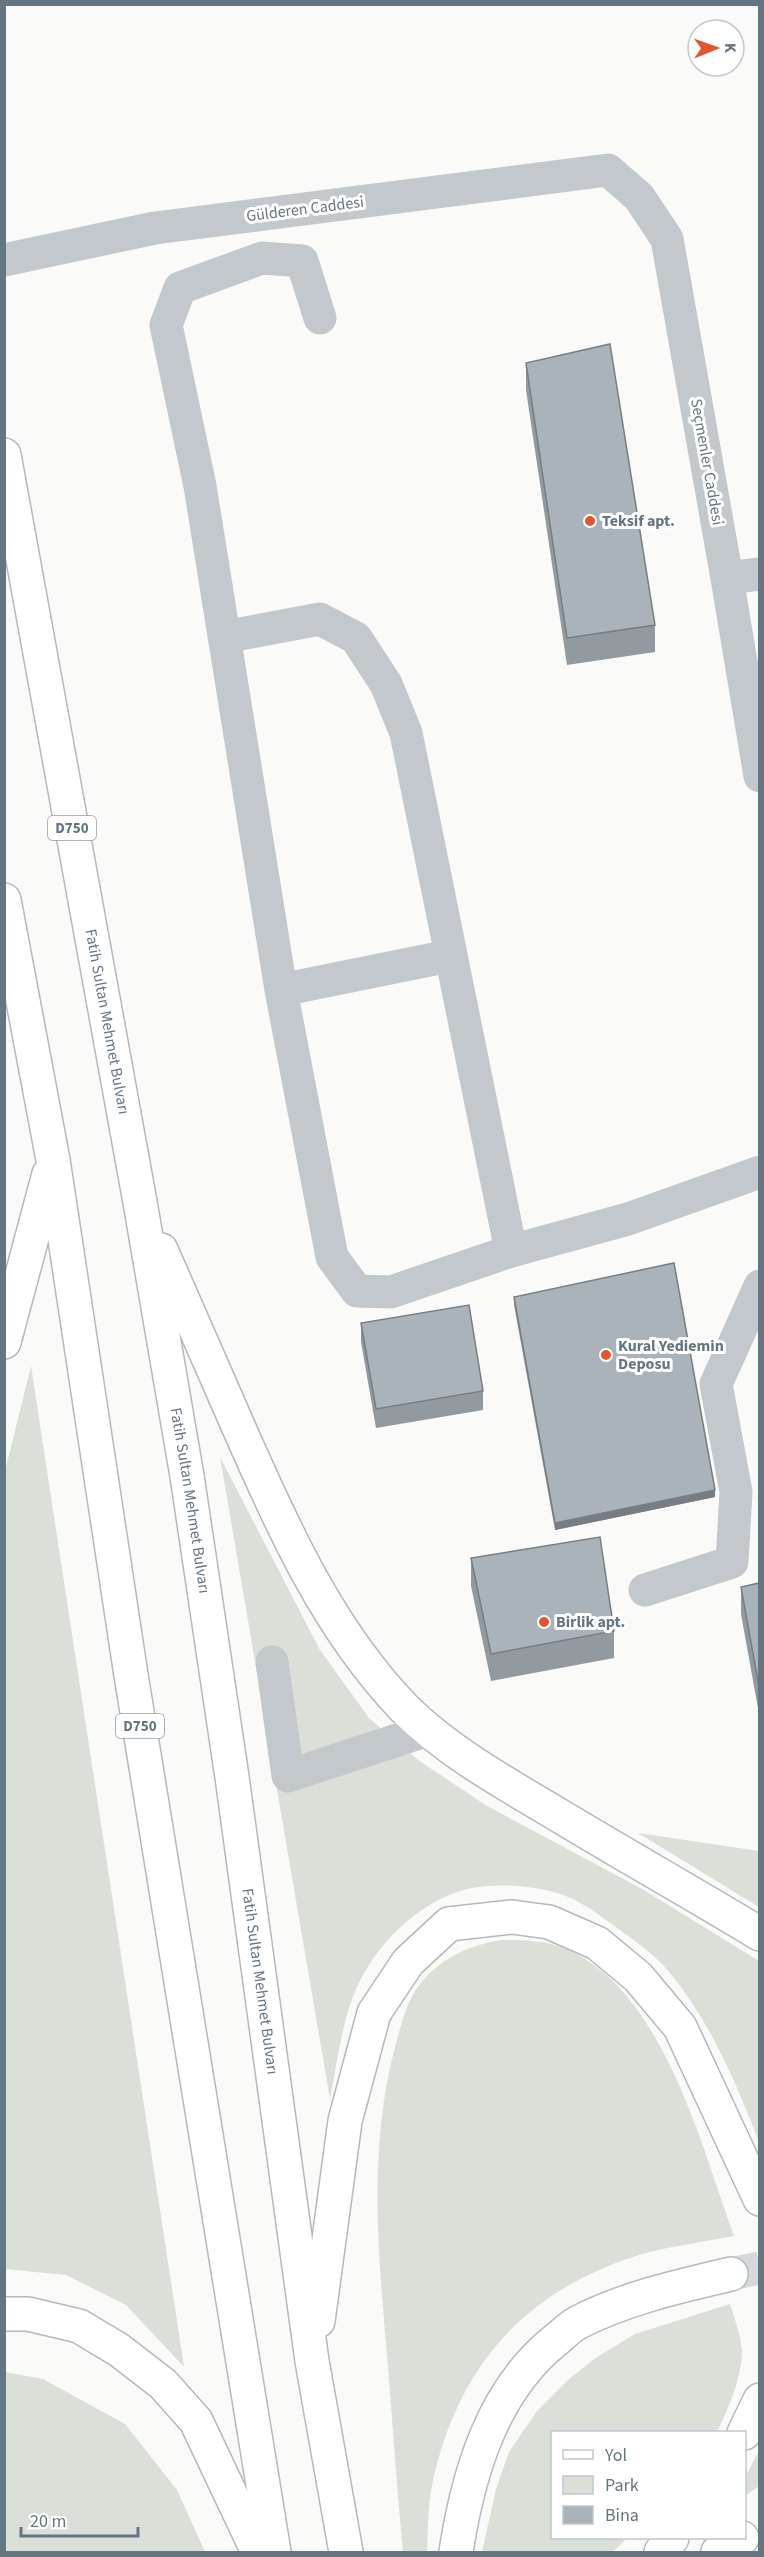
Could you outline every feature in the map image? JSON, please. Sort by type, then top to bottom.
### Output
[{"type":"main road","name":"Fatih Sultan Mehmet Bulvarı","points":[[4,455],[140,1202],[187,1476],[232,1777],[312,2361],[346,2553]]},
{"type":"main road","name":"D750","points":[[4,900],[53,1160],[131,1675],[274,2553]]},
{"type":"main road","points":[[4,1342],[53,1160]]},
{"type":"main road","points":[[140,1202],[282,1525],[351,1643],[405,1708],[428,1730],[510,1786],[759,1934]]},
{"type":"main road","points":[[312,2361],[345,2121],[374,2013],[408,1962],[449,1924],[512,1917],[549,1922],[597,1943],[638,1977],[681,2027],[759,2199]]},
{"type":"main road","points":[[456,2553],[462,2513],[491,2423],[512,2386],[543,2350],[578,2323],[666,2290],[731,2274]]},
{"type":"main road","points":[[4,2314],[28,2314],[79,2326],[119,2350],[163,2384],[195,2421],[258,2553]]},
{"type":"main road","points":[[745,2431],[759,2400]]},
{"type":"main road","points":[[746,2535],[759,2526]]},
{"type":"main road","points":[[661,2553],[671,2539]]},
{"type":"main road","points":[[718,2553],[740,2539]]},
{"type":"street","name":"Gülderen Caddesi","points":[[4,260],[155,228],[608,170]]},
{"type":"street","name":"Seçmenler Caddesi","points":[[608,170],[639,197],[667,239],[728,578],[759,776]]},
{"type":"street","points":[[320,318],[302,261],[262,258],[180,288],[166,325],[200,486],[281,990],[332,1257],[357,1291],[392,1292],[511,1251],[628,1219],[759,1172]]},
{"type":"street","points":[[728,578],[759,574]]},
{"type":"street","points":[[224,637],[320,619],[356,638],[386,684],[406,733],[449,956],[511,1251]]},
{"type":"street","points":[[281,990],[449,956]]},
{"type":"street","points":[[645,1590],[732,1562],[736,1492],[716,1384],[759,1286]]},
{"type":"street","points":[[272,1662],[288,1776],[428,1730]]},
{"type":"green space","points":[[31,1366],[184,2367],[126,2305],[66,2275],[5,2269],[4,1475]]},
{"type":"green space","points":[[220,1457],[320,1650],[369,1718],[418,1760],[487,1806],[644,1890],[759,1961],[759,2142],[742,2099],[712,2036],[688,1996],[668,1971],[641,1946],[582,1904],[547,1890],[524,1887],[489,1886],[453,1893],[425,1908],[387,1940],[369,1965],[353,1996],[343,2030],[330,2099]]},
{"type":"green space","points":[[638,1833],[759,1851],[759,1907]]},
{"type":"green space","points":[[502,1940],[524,1940],[561,1947],[596,1967],[626,1995],[651,2031],[673,2071],[707,2157],[734,2236],[666,2248],[627,2259],[588,2275],[554,2294],[524,2317],[498,2344],[476,2374],[457,2407],[443,2444],[432,2485],[427,2552],[403,2552],[379,2246],[378,2166],[386,2087],[404,2014],[420,1984],[437,1967],[456,1954],[478,1945]]},
{"type":"green space","points":[[730,2304],[740,2336],[742,2355],[736,2385],[717,2431],[551,2431],[551,2539],[626,2539],[613,2552],[482,2552],[496,2489],[509,2452],[537,2411],[569,2379],[597,2357],[635,2334]]},
{"type":"green space","points":[[5,2372],[43,2379],[125,2424],[177,2490],[205,2552],[5,2552]]},
{"type":"green space","points":[[759,2451],[759,2486],[746,2495],[746,2475]]},
{"type":"building","name":"Teksif apt.","points":[[610,344],[655,625],[567,638],[526,363]]},
{"type":"building","name":"Kural Yediemin Deposu","points":[[674,1263],[715,1490],[555,1523],[514,1297]]},
{"type":"building","points":[[469,1305],[483,1391],[376,1409],[361,1323]]},
{"type":"building","name":"Birlik apt.","points":[[600,1537],[614,1631],[491,1654],[471,1558]]},
{"type":"building","points":[[759,1583],[759,1687],[741,1587]]},
{"type":"tunnel","points":[[731,2274],[760,2268]]},
{"type":"place","name":"Teksif apt.","points":[[590,521]]},
{"type":"place","name":"Kural Yediemin Deposu","points":[[606,1355]]},
{"type":"place","name":"Birlik apt.","points":[[544,1622]]}]
